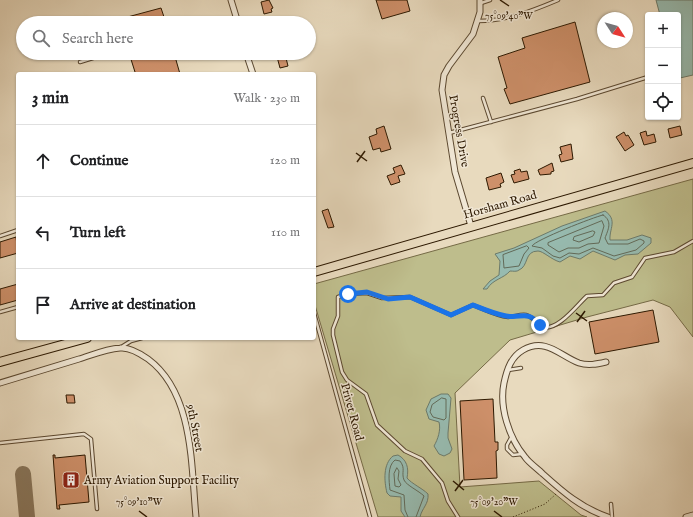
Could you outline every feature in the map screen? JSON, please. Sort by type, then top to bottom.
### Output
[{"type":"main road","name":"Horsham Road","points":[[316,271],[693,163]]},
{"type":"main road","points":[[0,362],[80,340]]},
{"type":"street","points":[[231,0],[236,16]]},
{"type":"street","name":"Progress Drive","points":[[471,226],[455,172],[442,90],[444,75],[473,34],[480,12],[480,1]]},
{"type":"street","points":[[248,60],[252,72]]},
{"type":"street","points":[[606,362],[591,364],[580,363],[550,347],[536,345],[524,350],[512,359],[506,370],[502,390],[505,415],[512,435],[522,453],[569,497],[591,511],[608,517]]},
{"type":"street","points":[[0,383],[121,348]]},
{"type":"street","name":"9th Street","points":[[121,348],[139,354],[154,364],[170,385],[180,402],[188,435],[196,517]]},
{"type":"street","points":[[686,517],[693,515]]},
{"type":"lane","points":[[480,1],[490,0]]},
{"type":"lane","points":[[478,21],[494,21],[524,14],[558,0]]},
{"type":"lane","points":[[80,62],[87,60]]},
{"type":"lane","points":[[449,133],[577,99],[645,78]]},
{"type":"lane","points":[[483,98],[491,122]]},
{"type":"lane","points":[[0,236],[16,231]]},
{"type":"lane","points":[[458,517],[448,501],[442,483],[422,459],[404,451],[380,429],[366,394],[347,380],[342,372],[333,335],[333,329],[338,316],[338,297],[348,294],[367,292],[382,298],[410,297],[451,315],[473,305],[507,317],[524,315],[531,317],[540,325],[549,327],[554,326],[566,317],[587,296],[603,295],[614,283],[632,277],[645,258],[674,252],[693,241]]},
{"type":"lane","points":[[0,312],[16,307]]},
{"type":"lane","name":"Privet Road","points":[[316,320],[370,517]]},
{"type":"lane","points":[[121,348],[135,340]]},
{"type":"lane","points":[[506,370],[521,368]]},
{"type":"lane","points":[[0,443],[84,434],[91,439],[97,509]]},
{"type":"lane","points":[[512,435],[506,445],[507,449],[513,455],[522,453]]},
{"type":"lane","points":[[610,504],[612,517]]},
{"type":"path","points":[[513,517],[545,504],[560,489]]},
{"type":"shaded area","points":[[693,179],[693,337],[670,307],[653,300],[587,317],[510,340],[455,393],[460,487],[539,481],[581,515],[587,517],[378,517],[316,309],[316,283]]},
{"type":"water","points":[[656,0],[693,0],[693,75],[681,78],[681,12],[659,12]]},
{"type":"water","points":[[605,211],[609,214],[612,221],[610,240],[627,240],[642,235],[651,238],[651,243],[638,254],[625,255],[615,260],[593,251],[580,259],[570,256],[560,262],[540,251],[534,252],[528,256],[522,268],[517,271],[510,271],[492,283],[487,289],[483,289],[490,281],[499,275],[500,261],[495,254],[514,248],[562,226]]},
{"type":"water","points":[[441,394],[448,394],[451,398],[448,438],[452,449],[450,453],[444,456],[439,454],[434,446],[439,434],[439,422],[429,419],[426,410],[431,399]]},
{"type":"water","points":[[398,455],[407,465],[407,478],[428,494],[427,501],[420,517],[405,517],[401,511],[401,497],[390,496],[387,493],[385,473],[387,463],[393,456]]},
{"type":"building","points":[[269,0],[273,8],[271,9],[272,12],[264,14],[261,2]]},
{"type":"building","points":[[376,0],[407,0],[410,11],[382,19]]},
{"type":"building","points":[[161,8],[164,16],[131,16]]},
{"type":"building","points":[[575,22],[590,82],[510,104],[504,89],[507,88],[498,57],[525,48],[522,38]]},
{"type":"building","points":[[131,60],[176,60],[179,72],[135,72]]},
{"type":"building","points":[[278,60],[286,60],[288,66],[280,68]]},
{"type":"building","points":[[384,126],[391,149],[381,152],[380,148],[373,150],[369,137],[377,134],[376,129]]},
{"type":"building","points":[[680,126],[682,135],[670,138],[668,129]]},
{"type":"building","points":[[646,131],[647,136],[654,134],[656,142],[644,145],[640,133]]},
{"type":"building","points":[[624,132],[626,136],[628,135],[634,145],[625,151],[616,137]]},
{"type":"building","points":[[571,144],[573,159],[561,162],[559,155],[562,154],[560,147]]},
{"type":"building","points":[[552,163],[554,171],[551,172],[551,174],[540,175],[538,170]]},
{"type":"building","points":[[401,165],[405,174],[398,176],[400,182],[391,185],[387,176],[395,173],[393,168]]},
{"type":"building","points":[[520,169],[521,172],[527,171],[529,179],[514,183],[511,175],[515,174],[514,171]]},
{"type":"building","points":[[501,173],[504,182],[500,184],[501,187],[489,190],[486,178]]},
{"type":"building","points":[[328,209],[334,227],[328,228],[322,211]]},
{"type":"building","points":[[16,237],[16,254],[0,258],[0,242]]},
{"type":"building","points":[[16,285],[16,301],[0,305],[0,289]]},
{"type":"building","points":[[653,310],[659,342],[595,354],[589,322]]},
{"type":"building","points":[[66,395],[74,395],[75,403],[67,403]]},
{"type":"building","points":[[493,399],[495,442],[498,442],[498,450],[496,451],[497,478],[464,480],[460,401]]},
{"type":"building","name":"Army Aviation Support Facility","points":[[53,455],[55,455],[55,458],[85,455],[89,502],[59,505],[60,509],[57,509]]},
{"type":"taxiway","points":[[23,474],[27,517]]},
{"type":"place","name":"Army Aviation Support Facility","points":[[71,480]]},
{"type":"route","points":[[348,294],[367,292],[388,299],[410,297],[416,298],[445,314],[451,315],[460,313],[473,305],[507,317],[519,315],[531,317],[540,325]]}]
